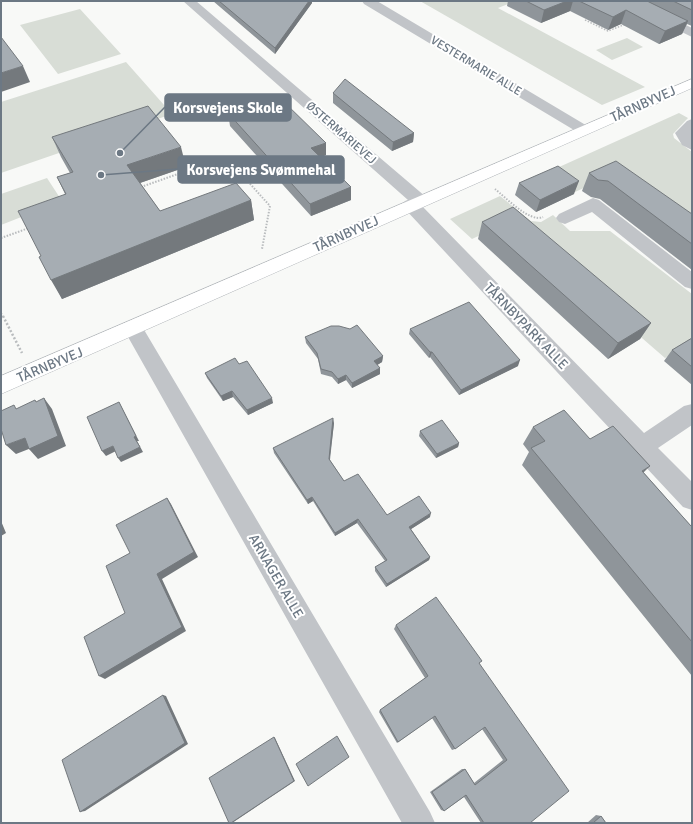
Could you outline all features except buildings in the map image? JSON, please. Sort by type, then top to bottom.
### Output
[{"type":"street","name":"ØSTERMARIEVEJ","points":[[189,1],[416,203]]},
{"type":"street","name":"VESTERMARIE ALLE","points":[[368,1],[584,130]]},
{"type":"street","points":[[628,1],[692,33]]},
{"type":"street","name":"TÅRNBYVEJ","points":[[1,385],[692,83]]},
{"type":"street","points":[[692,124],[683,133],[688,142],[692,145]]},
{"type":"street","name":"TÅRNBYPARK ALLE","points":[[416,203],[641,447],[692,499]]},
{"type":"street","points":[[565,218],[593,204],[692,282]]},
{"type":"street","name":"ARNAGER ALLE","points":[[133,328],[419,823]]},
{"type":"street","points":[[641,447],[692,413]]},
{"type":"path","points":[[585,20],[608,31],[653,13]]},
{"type":"path","points":[[134,189],[226,157],[270,206],[261,253]]},
{"type":"path","points":[[478,176],[530,217],[539,219],[555,211],[565,218]]},
{"type":"path","points":[[1,238],[31,228]]},
{"type":"path","points":[[1,313],[32,372]]},
{"type":"shaded area","points":[[420,1],[516,1],[498,8],[645,87],[602,105]]},
{"type":"shaded area","points":[[80,9],[121,54],[58,74],[20,25]]},
{"type":"shaded area","points":[[627,38],[643,47],[612,60],[596,50]]},
{"type":"shaded area","points":[[126,62],[172,114],[1,173],[1,102]]},
{"type":"shaded area","points":[[679,113],[688,118],[673,134],[674,138],[692,152],[692,238],[608,177],[575,192],[548,172]]},
{"type":"shaded area","points":[[47,178],[62,201],[1,225],[1,194]]},
{"type":"shaded area","points":[[500,196],[531,221],[541,222],[553,215],[570,231],[610,231],[692,294],[692,341],[665,358],[508,222],[472,239],[450,219]]},
{"type":"place","name":"Korsvejens Skole","points":[[120,153]]},
{"type":"place","name":"Korsvejens Svømmehal","points":[[101,175]]}]
